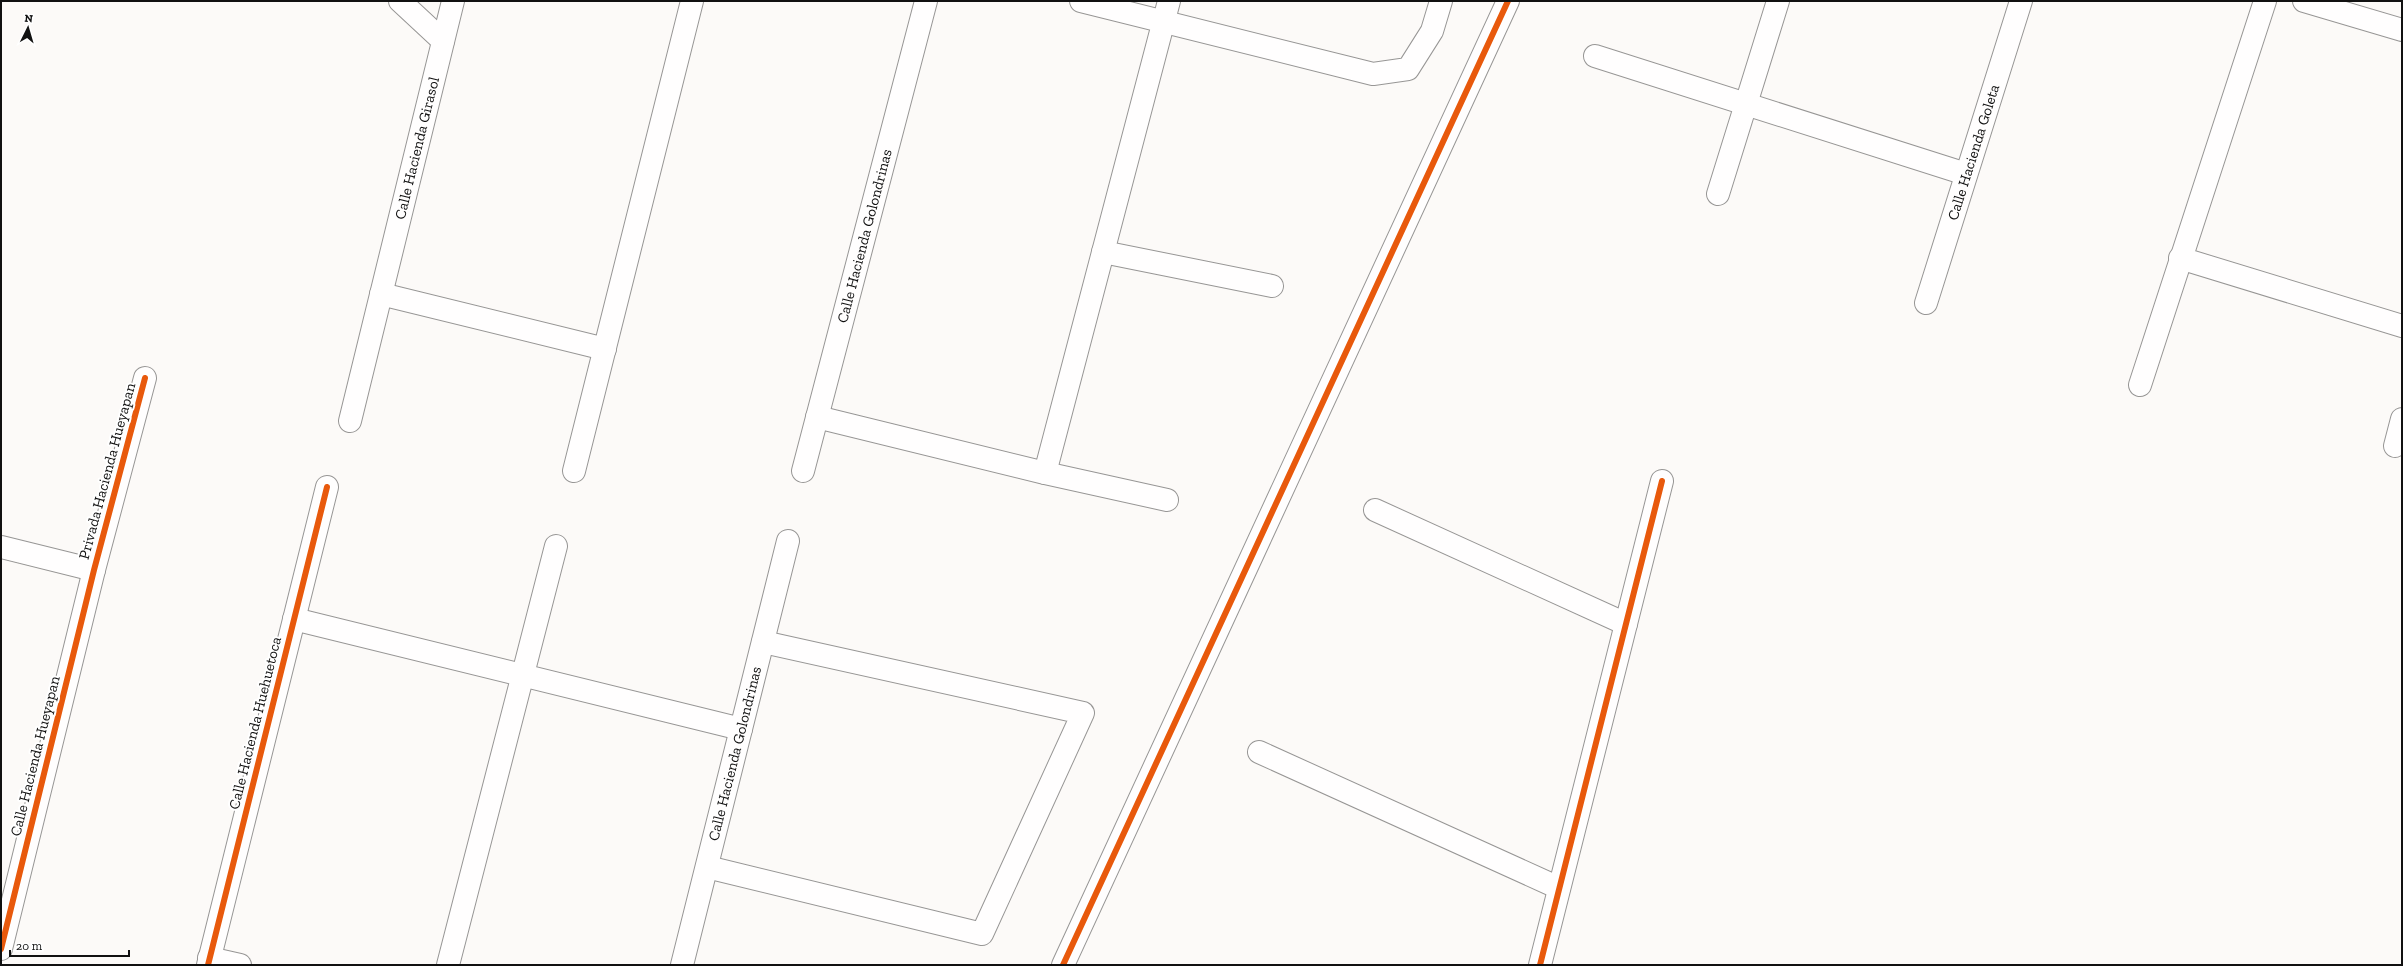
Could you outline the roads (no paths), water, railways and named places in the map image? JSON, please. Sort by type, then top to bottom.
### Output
[{"type":"street","points":[[400,1],[443,41]]},
{"type":"street","name":"Calle Hacienda Girasol","points":[[381,294],[453,1]]},
{"type":"street","points":[[574,471],[692,1]]},
{"type":"street","name":"Calle Hacienda Golondrinas","points":[[802,472],[926,1]]},
{"type":"street","points":[[1081,1],[1373,74],[1408,69],[1432,31],[1441,1]]},
{"type":"street","points":[[1045,473],[1168,1]]},
{"type":"street","points":[[1063,965],[1508,1]]},
{"type":"street","points":[[1718,194],[1778,1]]},
{"type":"street","name":"Calle Hacienda Goleta","points":[[1926,303],[2021,1]]},
{"type":"street","points":[[2140,385],[2180,258],[2265,1]]},
{"type":"street","points":[[2304,1],[2402,30]]},
{"type":"street","points":[[1595,56],[1966,174]]},
{"type":"street","points":[[1103,252],[1272,286]]},
{"type":"street","points":[[2180,258],[2402,326]]},
{"type":"street","points":[[350,421],[381,294],[605,349]]},
{"type":"street","name":"Privada Hacienda Hueyapan","points":[[94,570],[145,378]]},
{"type":"street","points":[[817,417],[1045,473],[1167,500]]},
{"type":"street","points":[[2395,446],[2402,419]]},
{"type":"street","points":[[1540,965],[1662,481]]},
{"type":"street","name":"Calle Hacienda Huehuetoca","points":[[209,961],[326,486]]},
{"type":"street","points":[[1375,510],[1626,624]]},
{"type":"street","name":"Calle Hacienda Golondrinas","points":[[682,965],[788,541]]},
{"type":"street","points":[[448,965],[556,546]]},
{"type":"street","points":[[1,547],[94,570]]},
{"type":"street","name":"Calle Hacienda Hueyapan","points":[[1,949],[6,909],[94,570]]},
{"type":"street","points":[[294,620],[741,729]]},
{"type":"street","points":[[707,867],[982,934],[1083,713],[763,642]]},
{"type":"street","points":[[1260,752],[1559,888]]},
{"type":"street","points":[[209,961],[240,965]]}]
